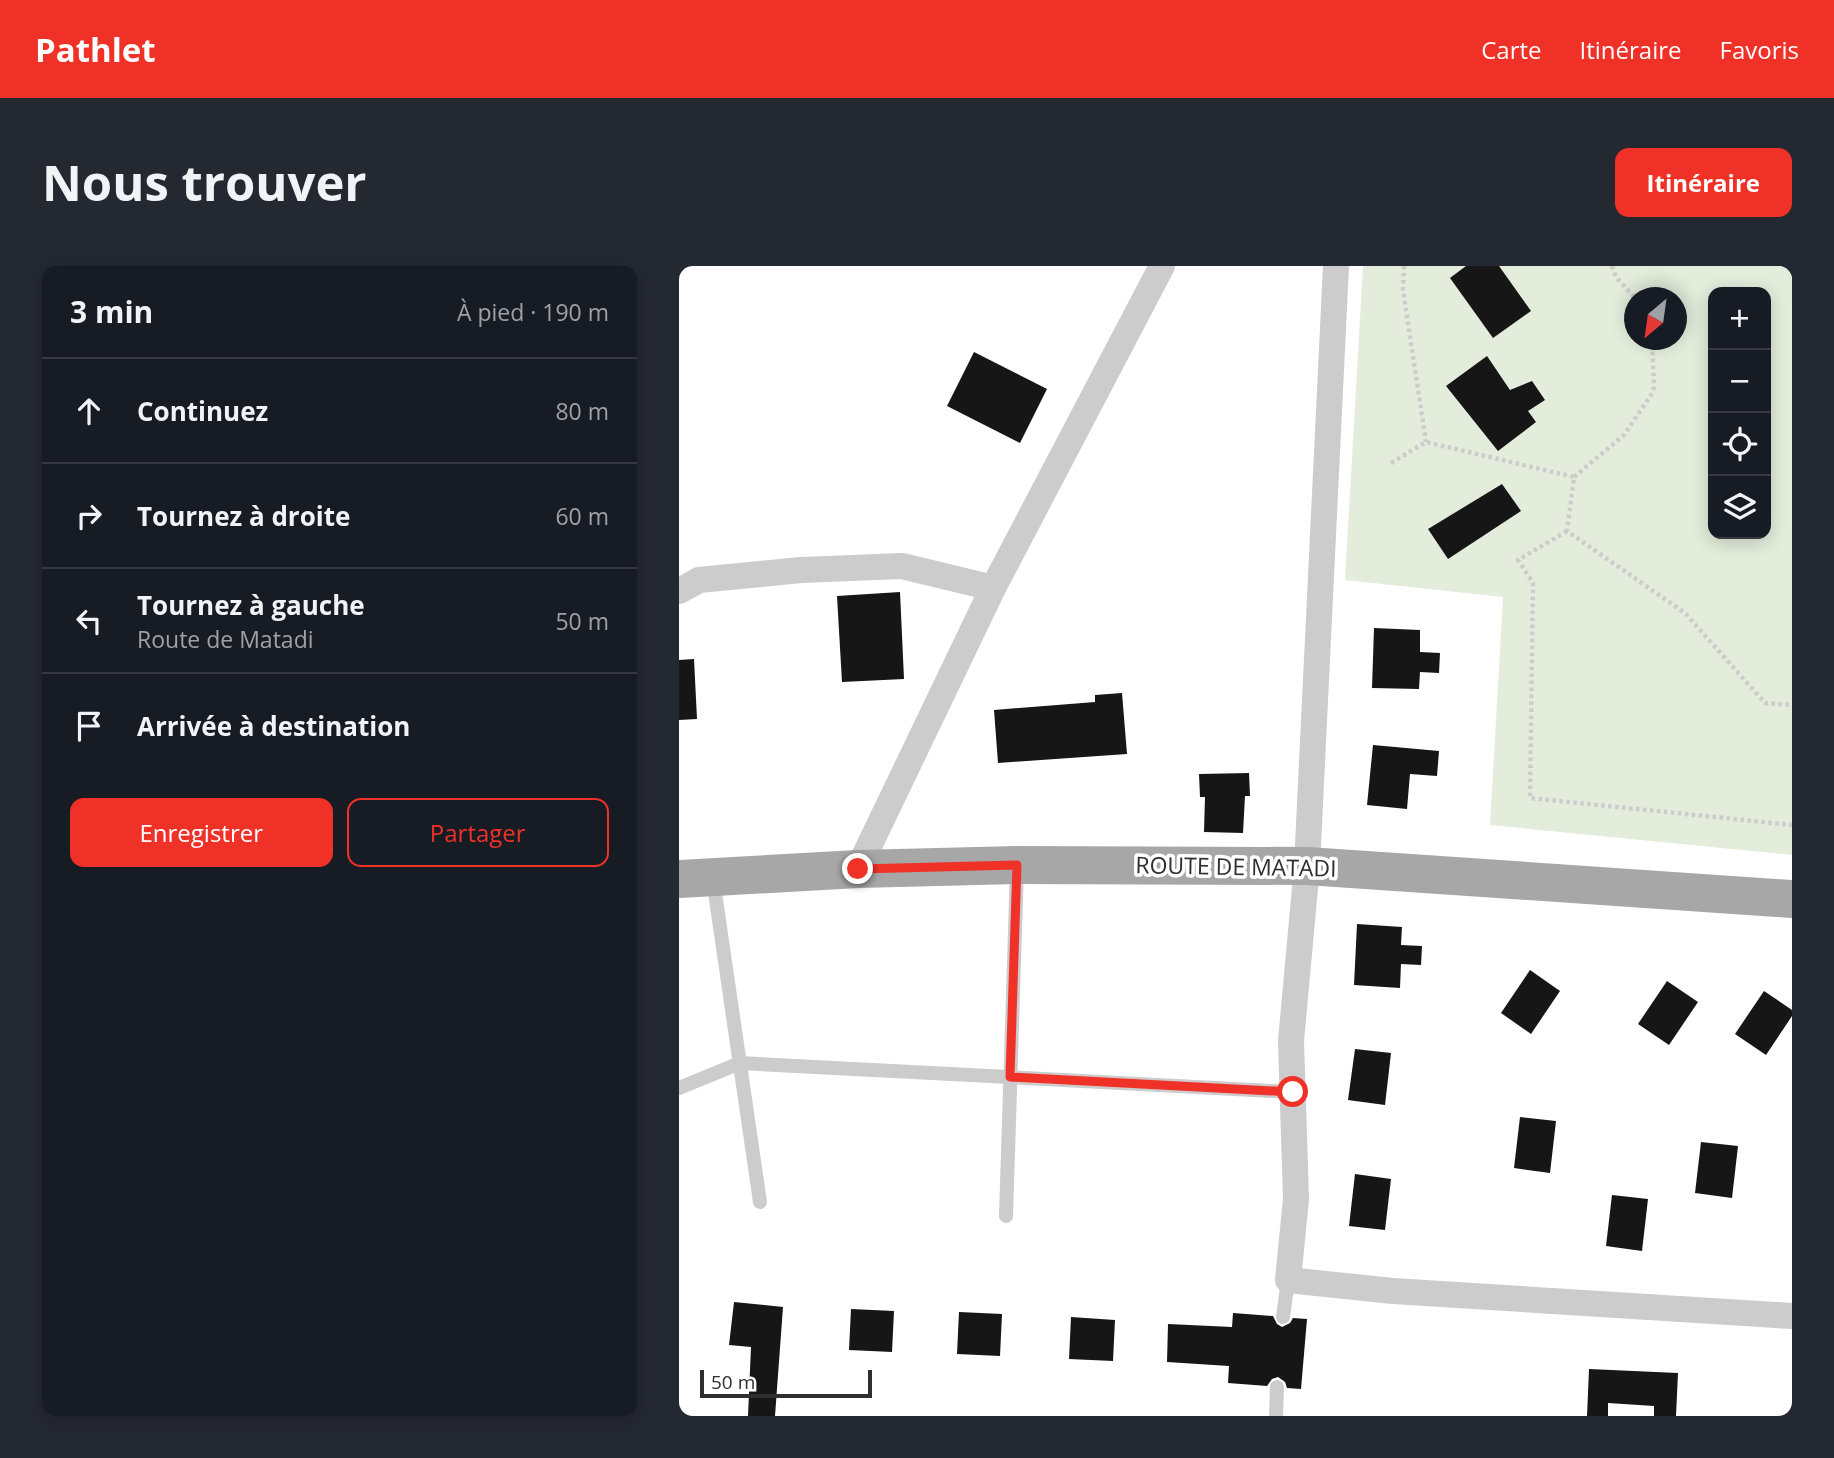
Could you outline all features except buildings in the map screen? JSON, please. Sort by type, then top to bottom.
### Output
[{"type":"main road","name":"ROUTE DE MATADI","points":[[696,878],[858,869],[1017,865],[1307,866],[1792,899]]},
{"type":"street","points":[[858,869],[993,588],[1162,266]]},
{"type":"street","points":[[1336,266],[1307,866],[1291,1041],[1296,1199],[1289,1280],[1393,1291],[1792,1316]]},
{"type":"street","points":[[679,591],[699,580],[801,570],[902,566],[993,588]]},
{"type":"lane","points":[[1006,1216],[1017,865]]},
{"type":"lane","points":[[696,878],[740,1063],[760,1202]]},
{"type":"lane","points":[[679,1088],[740,1063],[1293,1092]]},
{"type":"lane","points":[[1283,1317],[1289,1280]]},
{"type":"lane","points":[[1276,1416],[1277,1387]]},
{"type":"path","points":[[1404,266],[1403,290],[1426,442]]},
{"type":"path","points":[[1612,266],[1616,277],[1625,287]]},
{"type":"path","points":[[1567,531],[1574,477],[1624,435],[1651,395],[1654,387],[1652,350]]},
{"type":"path","points":[[1391,463],[1426,442],[1574,477]]},
{"type":"path","points":[[1567,531],[1685,613],[1765,703],[1792,705]]},
{"type":"path","points":[[1567,531],[1518,560],[1533,583],[1530,798],[1792,825]]},
{"type":"green space","points":[[1363,266],[1792,266],[1792,855],[1490,825],[1503,597],[1345,580]]},
{"type":"route","points":[[858,869],[1017,865],[1010,1077],[1293,1092]]}]
